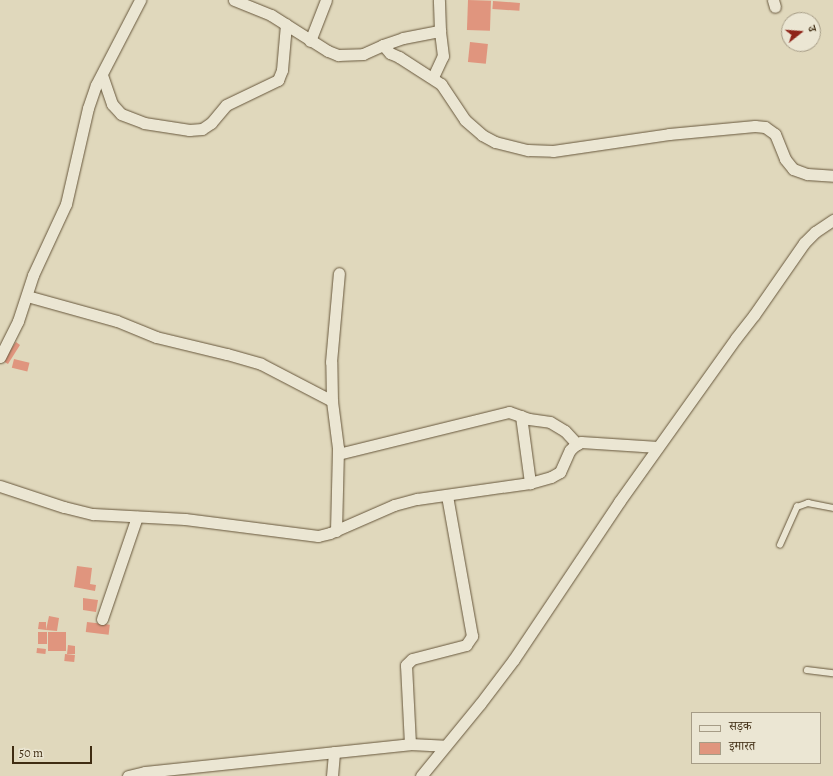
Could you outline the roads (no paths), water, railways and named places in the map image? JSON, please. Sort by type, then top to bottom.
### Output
[{"type":"street","points":[[0,357],[13,334],[33,275],[66,204],[88,108],[102,75],[140,0]]},
{"type":"street","points":[[234,0],[271,15],[328,51],[348,56],[363,54],[403,38],[440,31]]},
{"type":"street","points":[[310,41],[326,0]]},
{"type":"street","points":[[433,77],[443,56],[440,31],[439,0]]},
{"type":"street","points":[[102,75],[112,104],[121,114],[144,122],[189,130],[202,129],[211,123],[226,105],[278,80],[282,70],[286,24]]},
{"type":"street","points":[[383,45],[390,53],[433,77],[444,87],[465,120],[482,135],[495,142],[528,150],[553,151],[669,134],[755,126],[765,127],[775,134],[785,159],[793,170],[807,174],[833,176]]},
{"type":"street","points":[[421,776],[514,659],[619,502],[736,338],[758,310],[804,243],[814,232],[833,220]]},
{"type":"street","points":[[336,531],[338,454],[332,401],[333,331],[339,273]]},
{"type":"street","points":[[27,296],[117,321],[156,337],[227,354],[261,364],[332,401]]},
{"type":"street","points":[[338,454],[504,413],[514,413],[556,425],[577,444]]},
{"type":"street","points":[[521,416],[530,483]]},
{"type":"street","points":[[0,486],[76,511],[93,514],[185,518],[309,536],[325,535],[336,531],[394,505],[447,495],[530,483],[551,477],[560,472],[570,450],[577,444],[586,442],[658,447]]},
{"type":"street","points":[[410,744],[406,665],[412,659],[466,645],[472,636],[447,495]]},
{"type":"street","points":[[102,619],[137,516]]},
{"type":"street","points":[[128,776],[145,772],[410,744],[446,746]]},
{"type":"street","points":[[332,776],[334,752]]},
{"type":"lane","points":[[780,545],[797,507],[808,504],[833,508]]},
{"type":"lane","points":[[808,670],[833,673]]}]
